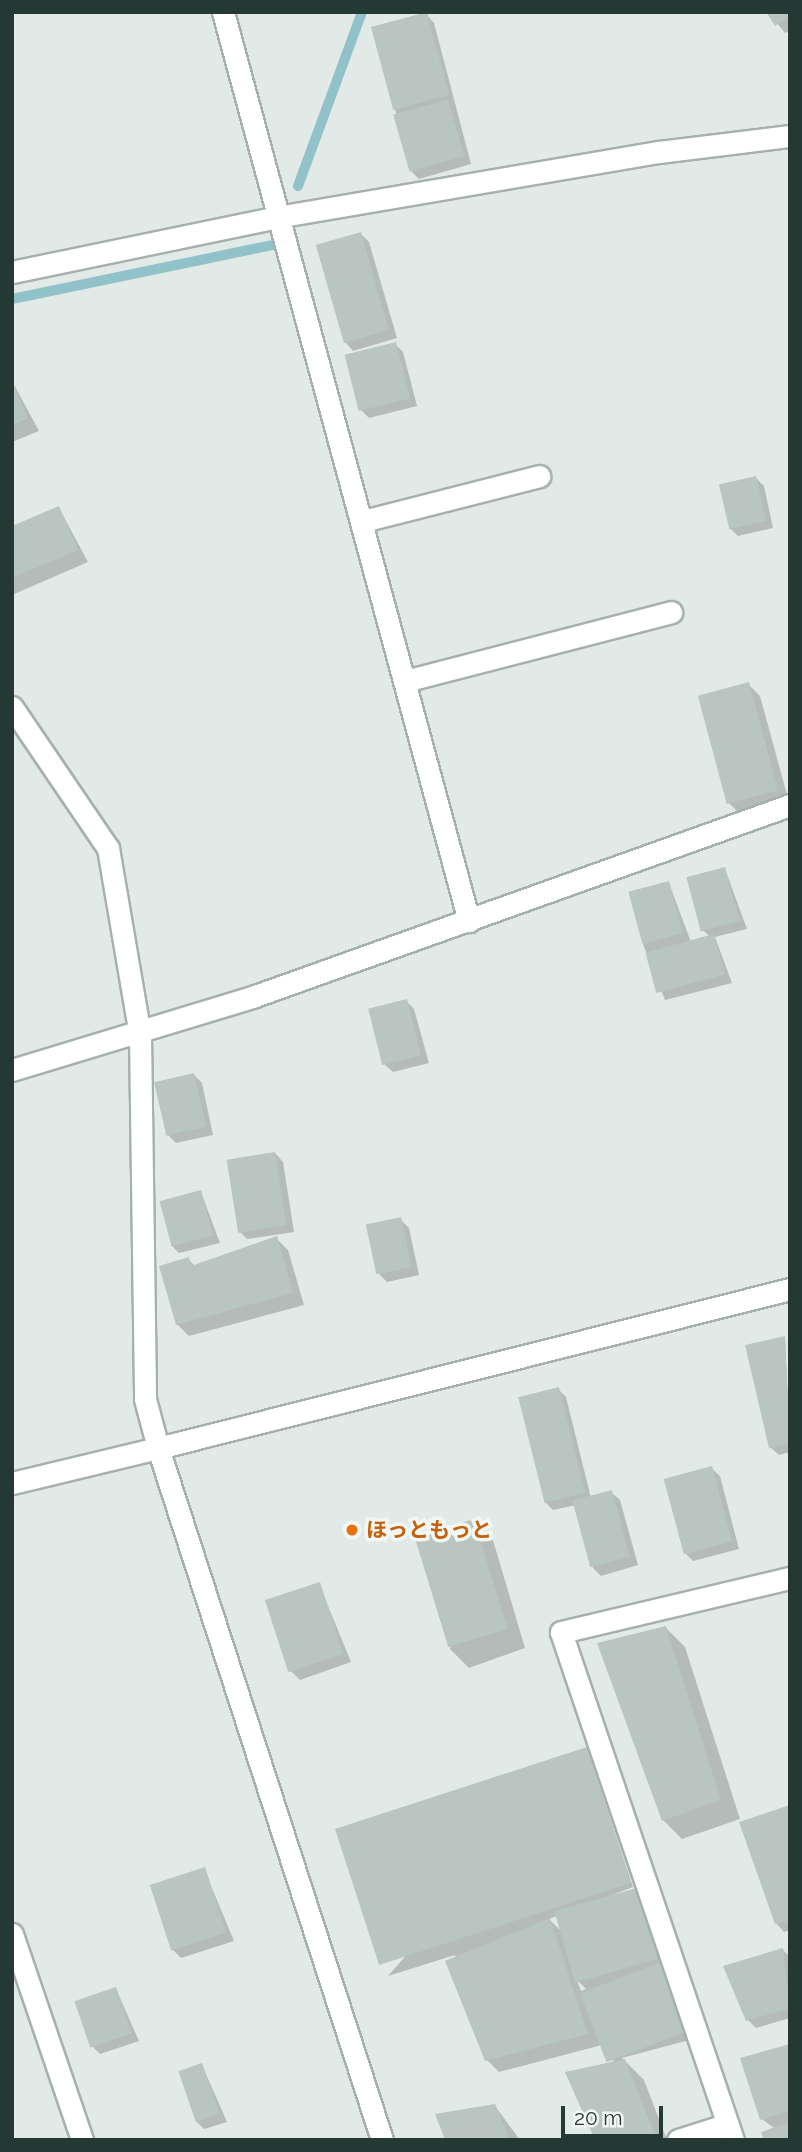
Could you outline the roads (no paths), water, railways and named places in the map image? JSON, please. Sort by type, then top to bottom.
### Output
[{"type":"street","points":[[223,12],[283,216],[469,921]]},
{"type":"street","points":[[12,272],[283,216],[659,152],[790,136]]},
{"type":"street","points":[[363,520],[539,476]]},
{"type":"street","points":[[405,681],[671,612]]},
{"type":"street","points":[[12,706],[108,848],[140,1035],[145,1399],[158,1448],[382,2140]]},
{"type":"street","points":[[12,1070],[140,1035],[469,921],[790,805]]},
{"type":"street","points":[[12,1483],[790,1289]]},
{"type":"street","points":[[678,2140],[731,2132],[561,1632],[790,1578]]},
{"type":"street","points":[[12,1934],[82,2140]]},
{"type":"waterway","points":[[298,186],[362,12]]},
{"type":"waterway","points":[[12,299],[278,244]]},
{"type":"place","name":"ほっともっと","points":[[352,1530]]}]
